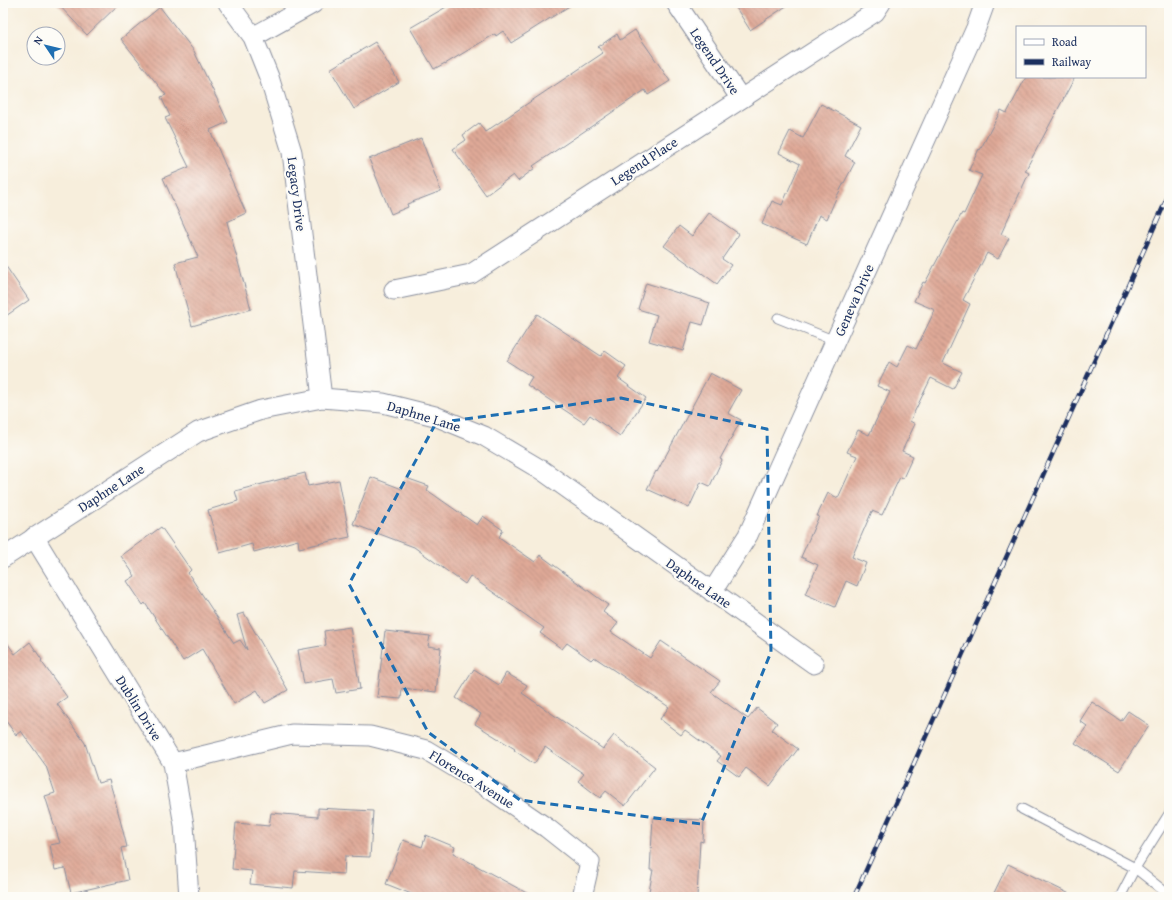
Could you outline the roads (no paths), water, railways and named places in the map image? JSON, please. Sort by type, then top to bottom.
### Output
[{"type":"street","name":"Legacy Drive","points":[[228,3],[253,37],[269,77],[292,152],[322,398]]},
{"type":"street","points":[[253,37],[314,3]]},
{"type":"street","name":"Legend Drive","points":[[676,3],[741,99]]},
{"type":"street","name":"Legend Place","points":[[394,290],[471,274],[875,12],[881,3]]},
{"type":"street","name":"Geneva Drive","points":[[712,592],[748,535],[976,28],[985,3]]},
{"type":"street","name":"Daphne Lane","points":[[3,558],[198,432],[260,410],[322,398],[383,403],[435,416],[484,436],[543,471],[814,664]]},
{"type":"street","name":"Dublin Drive","points":[[34,537],[173,763],[184,825],[189,897]]},
{"type":"street","name":"Florence Avenue","points":[[173,763],[292,734],[370,736],[426,750],[481,783],[547,828],[590,862],[582,897]]},
{"type":"lane","points":[[778,318],[835,341]]},
{"type":"lane","points":[[1022,809],[1135,868],[1169,895]]},
{"type":"lane","points":[[1120,897],[1135,868],[1169,814]]},
{"type":"railway","points":[[854,897],[1169,194]]}]
